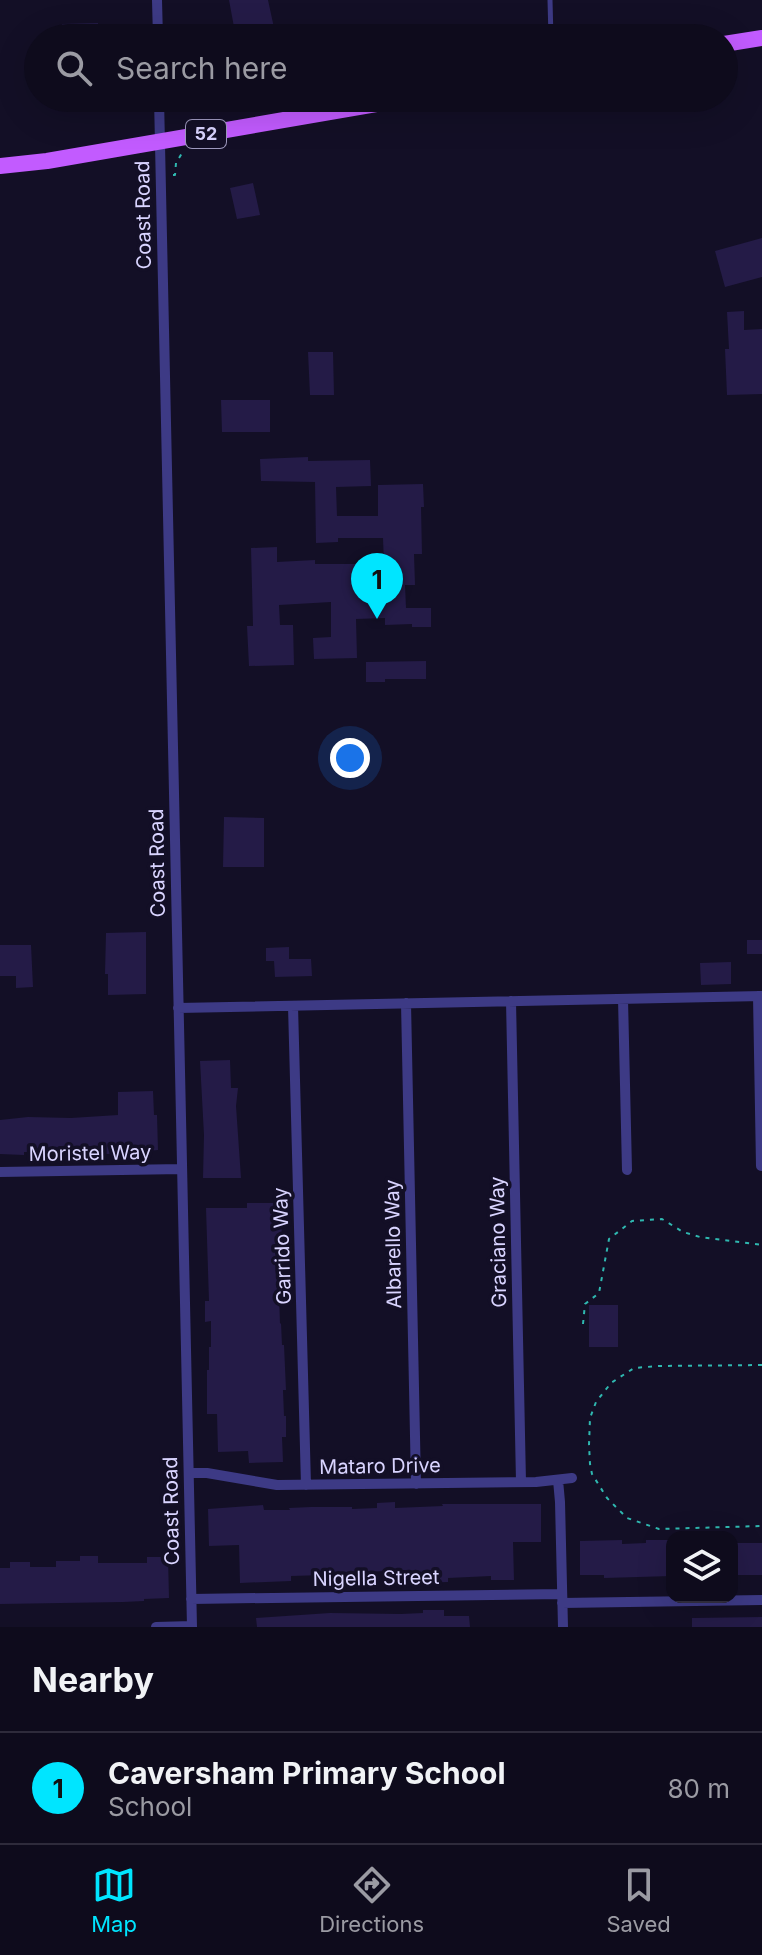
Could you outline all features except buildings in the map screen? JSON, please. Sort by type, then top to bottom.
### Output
[{"type":"main road","points":[[738,42],[762,38]]},
{"type":"main road","name":"52","points":[[0,166],[47,161],[331,112]]},
{"type":"street","points":[[157,0],[158,24]]},
{"type":"street","name":"Coast Road","points":[[159,112],[192,1627]]},
{"type":"street","points":[[178,1008],[760,996],[761,1166]]},
{"type":"street","points":[[623,999],[627,1170]]},
{"type":"street","name":"Graciano Way","points":[[511,1001],[521,1482]]},
{"type":"street","name":"Albarello Way","points":[[406,1003],[416,1484]]},
{"type":"street","name":"Garrido Way","points":[[293,1006],[306,1485]]},
{"type":"street","name":"Moristel Way","points":[[0,1172],[182,1169]]},
{"type":"street","name":"Mataro Drive","points":[[189,1473],[207,1473],[277,1485],[521,1482],[572,1478]]},
{"type":"street","points":[[558,1480],[563,1627]]},
{"type":"street","name":"Nigella Street","points":[[191,1599],[762,1600]]},
{"type":"street","points":[[156,1627],[192,1627]]},
{"type":"lane","points":[[550,0],[551,24]]},
{"type":"path","points":[[583,1324],[585,1304],[599,1293],[609,1239],[632,1221],[662,1219],[683,1232],[700,1237],[762,1245]]},
{"type":"path","points":[[762,1365],[634,1368],[611,1383],[596,1402],[590,1418],[589,1445],[592,1474],[607,1498],[627,1518],[659,1529],[762,1526]]},
{"type":"place","name":"Caversham Primary School","points":[[377,619]]}]
